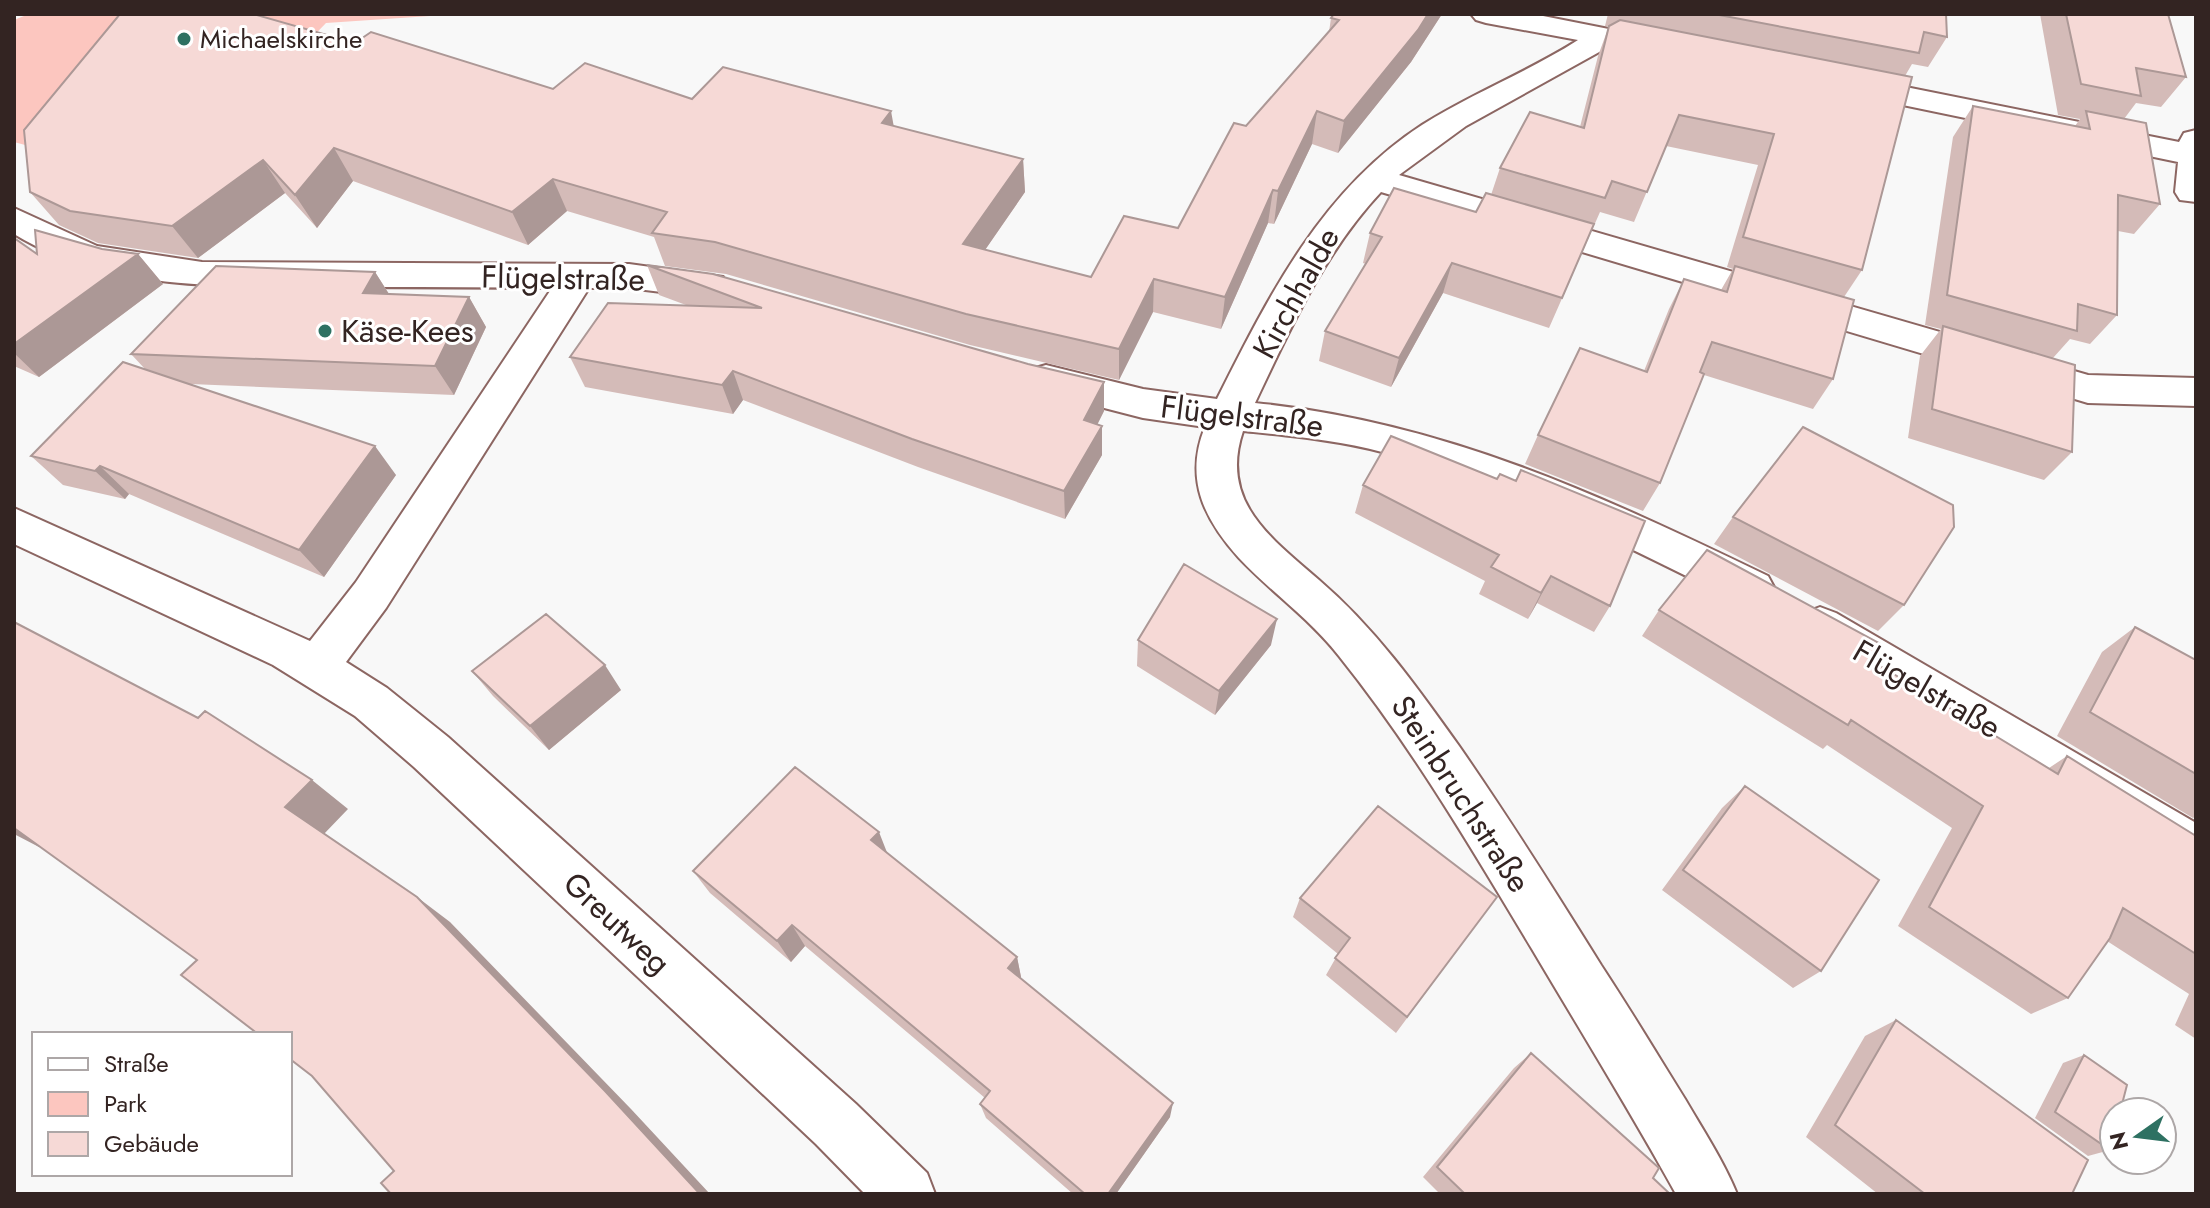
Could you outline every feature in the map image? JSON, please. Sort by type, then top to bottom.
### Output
[{"type":"street","points":[[1486,14],[1649,46]]},
{"type":"street","name":"Kirchhalde","points":[[1230,415],[1312,254],[1347,206],[1374,179],[1434,132],[1570,59],[1604,37]]},
{"type":"street","points":[[1816,79],[2195,148],[2192,192]]},
{"type":"street","points":[[1374,179],[2088,389],[2196,392]]},
{"type":"street","name":"Flügelstraße","points":[[14,219],[49,240],[91,257],[202,274],[578,276],[681,281],[740,293]]},
{"type":"street","points":[[317,666],[371,595],[578,276]]},
{"type":"street","name":"Flügelstraße","points":[[1004,368],[1130,401],[1308,422],[1382,438],[1537,490],[1631,528],[1776,600],[2196,850]]},
{"type":"street","name":"Steinbruchstraße","points":[[1230,415],[1215,462],[1219,499],[1240,533],[1342,627],[1389,684],[1504,855],[1656,1102],[1708,1194]]},
{"type":"street","name":"Greutweg","points":[[14,525],[317,666],[371,702],[431,752],[836,1124],[906,1194]]},
{"type":"green space","points":[[29,14],[533,14],[430,16],[326,23],[296,54],[51,152],[14,142],[14,20]]},
{"type":"building","points":[[120,14],[253,14],[355,43],[371,32],[553,89],[585,63],[692,99],[723,67],[891,111],[882,123],[1023,159],[963,244],[1091,277],[1124,216],[1178,228],[1234,123],[1246,126],[1339,20],[1331,18],[1334,14],[1428,14],[1344,121],[1317,111],[1278,191],[1273,190],[1225,297],[1154,279],[1119,349],[966,314],[715,242],[652,233],[667,212],[553,179],[512,212],[334,148],[295,195],[263,160],[172,226],[70,211],[30,192],[24,130]]},
{"type":"building","points":[[1714,14],[1946,14],[1947,37],[1924,32],[1919,53]]},
{"type":"building","points":[[2066,14],[2168,14],[2186,77],[2136,68],[2141,96],[2081,84]]},
{"type":"building","points":[[1620,20],[1912,77],[1862,270],[1743,237],[1774,134],[1679,115],[1647,192],[1612,181],[1605,198],[1500,168],[1530,112],[1584,128],[1609,26]]},
{"type":"building","points":[[1973,106],[2090,129],[2086,111],[2146,123],[2160,204],[2118,195],[2117,315],[2078,304],[2077,331],[1947,295]]},
{"type":"building","points":[[1394,188],[1476,212],[1486,193],[1594,224],[1562,298],[1452,263],[1399,358],[1325,331],[1382,237],[1370,233]]},
{"type":"building","points":[[35,230],[102,249],[138,254],[14,344],[14,238],[37,254]]},
{"type":"building","points":[[647,265],[713,274],[1028,364],[1104,382],[1084,420],[1102,426],[1064,491],[912,439],[733,371],[722,385],[570,357],[608,303],[762,308]]},
{"type":"building","points":[[216,266],[375,272],[363,293],[469,297],[435,366],[131,354]]},
{"type":"building","points":[[1735,266],[1854,300],[1833,379],[1712,342],[1700,372],[1704,374],[1660,483],[1538,435],[1580,348],[1647,372],[1684,279],[1727,292]]},
{"type":"building","points":[[1943,326],[2075,365],[2072,452],[1932,409]]},
{"type":"building","points":[[123,362],[375,446],[299,550],[100,466],[95,471],[31,456]]},
{"type":"building","points":[[1803,427],[1953,505],[1954,527],[1904,605],[1733,517]]},
{"type":"building","points":[[1391,436],[1497,479],[1500,474],[1516,481],[1521,470],[1645,521],[1610,606],[1551,576],[1541,593],[1491,567],[1499,555],[1363,485]]},
{"type":"building","points":[[1707,550],[1879,643],[1869,659],[2058,774],[2067,756],[2196,836],[2196,954],[2123,908],[2110,938],[2068,998],[1929,907],[1983,806],[1851,720],[1848,725],[1659,610]]},
{"type":"building","points":[[1184,564],[1277,619],[1219,691],[1138,640]]},
{"type":"building","points":[[546,614],[605,665],[530,726],[472,671]]},
{"type":"building","points":[[14,622],[198,718],[205,711],[312,780],[285,807],[417,897],[700,1194],[391,1194],[381,1183],[394,1171],[312,1076],[292,1061],[292,1032],[255,1032],[181,975],[197,960],[14,828]]},
{"type":"building","points":[[2135,627],[2196,660],[2196,774],[2090,712]]},
{"type":"building","points":[[795,767],[879,832],[871,840],[1017,957],[1008,968],[1173,1103],[1108,1194],[1085,1194],[980,1104],[990,1091],[792,925],[777,941],[693,871]]},
{"type":"building","points":[[1745,786],[1879,880],[1821,971],[1683,870]]},
{"type":"building","points":[[1378,806],[1497,897],[1407,1017],[1335,958],[1350,938],[1300,898]]},
{"type":"building","points":[[1896,1020],[2088,1160],[2072,1194],[1925,1194],[1835,1125]]},
{"type":"building","points":[[1531,1053],[1659,1168],[1653,1178],[1670,1194],[1465,1194],[1437,1167]]},
{"type":"building","points":[[2084,1055],[2127,1085],[2124,1096],[2098,1096],[2098,1142],[2055,1112]]},
{"type":"place","name":"Michaelskirche","points":[[184,39]]},
{"type":"place","name":"Käse-Kees","points":[[325,331]]}]
